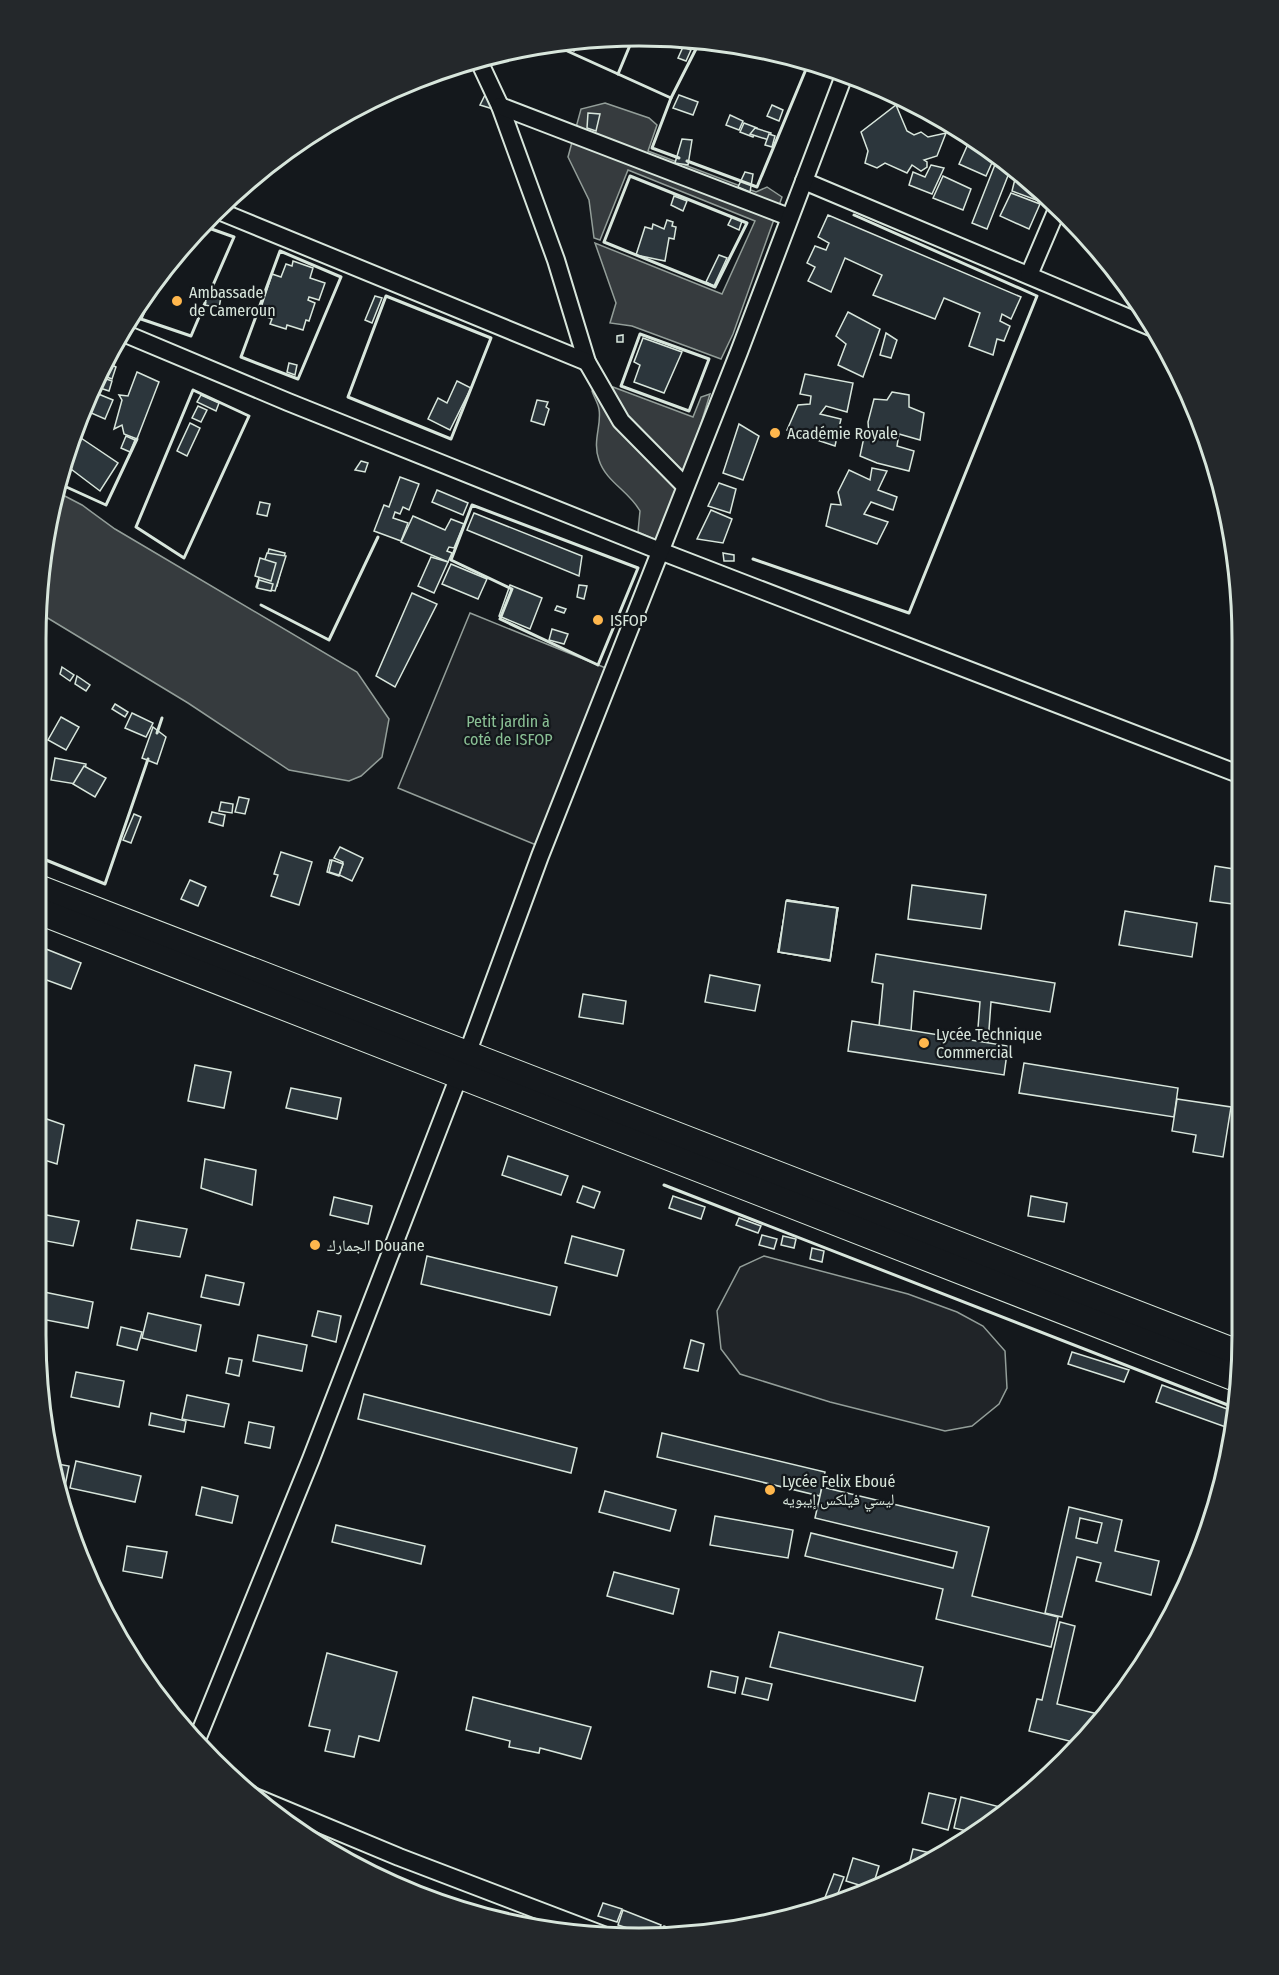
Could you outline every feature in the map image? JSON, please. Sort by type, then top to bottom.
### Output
[{"type":"main road","points":[[46,891],[462,1065]]},
{"type":"main road","points":[[46,914],[462,1065],[1064,1298],[1232,1351]]},
{"type":"main road","points":[[1064,1298],[1231,1376]]},
{"type":"street","points":[[483,68],[500,106],[568,294],[587,362],[621,421],[645,448],[685,486]]},
{"type":"street","points":[[200,1733],[311,1459],[540,856],[740,352],[841,82]]},
{"type":"street","points":[[500,106],[789,218]]},
{"type":"street","points":[[804,181],[1141,323]]},
{"type":"street","points":[[227,214],[587,362]]},
{"type":"street","points":[[1029,275],[1054,216]]},
{"type":"street","points":[[130,336],[288,402],[660,551],[1232,772]]},
{"type":"street","points":[[282,1808],[399,1857],[576,1924]]},
{"type":"green space","name":"Petit jardin à coté de ISFOP","points":[[470,613],[618,673],[546,849],[398,788]]},
{"type":"green space","points":[[764,1256],[908,1294],[957,1312],[983,1326],[1005,1351],[1007,1388],[999,1404],[972,1426],[945,1431],[830,1402],[740,1374],[721,1349],[717,1311],[740,1267]]},
{"type":"shaded area","points":[[605,103],[649,118],[657,125],[648,151],[756,192],[767,187],[782,197],[733,334],[721,359],[632,326],[610,323],[616,303],[595,243],[722,294],[755,221],[628,170],[600,240],[594,238],[589,200],[568,157],[581,109]]},
{"type":"shaded area","points":[[613,387],[693,417],[701,397],[710,394],[700,427],[656,540],[638,532],[640,511],[602,468],[597,453],[599,409],[592,391]]},
{"type":"shaded area","points":[[65,496],[82,505],[115,529],[357,672],[389,719],[382,757],[361,776],[349,781],[289,770],[188,703],[47,618],[52,562]]},
{"type":"building","points":[[682,48],[691,50],[686,61],[678,58]]},
{"type":"building","points":[[485,95],[496,100],[493,109],[480,105]]},
{"type":"building","points":[[679,95],[698,102],[693,115],[673,108]]},
{"type":"building","points":[[772,105],[783,110],[779,121],[767,116]]},
{"type":"building","points":[[896,105],[907,131],[914,135],[921,132],[928,137],[946,133],[937,156],[924,160],[927,162],[927,167],[921,171],[912,165],[907,173],[885,163],[877,168],[865,163],[868,151],[861,132]]},
{"type":"building","points":[[588,113],[600,114],[596,131],[587,128]]},
{"type":"building","points":[[730,115],[743,121],[739,130],[726,125]]},
{"type":"building","points":[[744,123],[757,128],[753,137],[740,132]]},
{"type":"building","points":[[755,128],[771,133],[769,140],[750,134]]},
{"type":"building","points":[[769,134],[775,136],[772,147],[765,145]]},
{"type":"building","points":[[682,139],[692,140],[688,165],[675,163]]},
{"type":"building","points":[[968,145],[992,163],[986,176],[959,164]]},
{"type":"building","points":[[931,165],[944,168],[932,194],[909,185],[913,172],[925,177]]},
{"type":"building","points":[[995,165],[1008,176],[987,229],[972,223]]},
{"type":"building","points":[[745,172],[753,174],[750,192],[738,187]]},
{"type":"building","points":[[943,176],[971,189],[963,210],[933,198]]},
{"type":"building","points":[[1014,181],[1037,200],[1012,191]]},
{"type":"building","points":[[1011,193],[1040,204],[1029,229],[1000,216]]},
{"type":"building","points":[[674,196],[687,201],[683,211],[671,205]]},
{"type":"building","points":[[828,215],[1021,297],[1011,319],[1002,314],[1000,321],[1010,326],[1004,341],[997,339],[993,355],[969,346],[980,313],[944,298],[935,319],[873,295],[882,275],[845,258],[831,292],[808,281],[815,267],[807,263],[815,246],[826,250],[829,243],[818,237]]},
{"type":"building","points":[[732,217],[742,221],[739,230],[728,225]]},
{"type":"building","points":[[667,220],[673,222],[672,226],[676,227],[674,239],[669,238],[665,261],[636,255],[645,227],[652,229],[653,224],[664,229]]},
{"type":"building","points":[[719,255],[727,258],[714,286],[706,282]]},
{"type":"building","points":[[293,261],[313,268],[310,278],[325,283],[319,300],[309,297],[308,300],[315,303],[309,321],[306,320],[303,330],[287,325],[286,329],[270,324],[272,319],[259,314],[272,274],[281,277],[286,264],[292,266]]},
{"type":"building","points":[[208,289],[221,297],[219,308],[205,305]]},
{"type":"building","points":[[375,296],[382,298],[372,323],[365,320]]},
{"type":"building","points":[[848,312],[880,329],[863,377],[838,365],[846,344],[836,336]]},
{"type":"building","points":[[886,333],[897,340],[891,358],[880,355]]},
{"type":"building","points":[[623,335],[623,342],[617,342],[617,336]]},
{"type":"building","points":[[643,338],[682,352],[664,393],[634,382],[640,365],[634,362]]},
{"type":"building","points":[[289,363],[297,365],[295,375],[287,372]]},
{"type":"building","points":[[114,366],[116,367],[112,379],[108,377]]},
{"type":"building","points":[[137,372],[159,382],[137,439],[124,434],[122,425],[114,429],[122,400],[119,395],[128,396]]},
{"type":"building","points":[[805,374],[853,383],[847,412],[826,406],[820,414],[841,419],[835,446],[787,430],[798,405],[810,404],[811,396],[800,394]]},
{"type":"building","points":[[107,379],[112,381],[109,391],[103,389]]},
{"type":"building","points":[[457,381],[471,388],[450,430],[428,419],[438,398],[447,403]]},
{"type":"building","points":[[892,392],[909,395],[909,407],[924,413],[920,440],[899,434],[897,446],[914,451],[909,471],[860,456],[864,437],[869,435],[868,422],[874,399],[887,400]]},
{"type":"building","points":[[100,395],[113,400],[105,419],[92,413]]},
{"type":"building","points":[[201,395],[219,403],[216,411],[197,402]]},
{"type":"building","points":[[537,400],[548,402],[546,407],[549,409],[544,425],[531,421]]},
{"type":"building","points":[[198,406],[207,410],[201,422],[192,418]]},
{"type":"building","points":[[190,423],[200,428],[187,456],[177,451]]},
{"type":"building","points":[[739,424],[759,436],[743,480],[723,473]]},
{"type":"building","points":[[126,436],[135,440],[130,452],[121,448]]},
{"type":"building","points":[[82,439],[118,463],[100,491],[72,470]]},
{"type":"building","points":[[361,461],[368,463],[365,472],[355,470]]},
{"type":"building","points":[[872,468],[887,471],[878,490],[897,497],[893,510],[871,502],[864,514],[888,522],[877,544],[826,526],[831,504],[841,505],[838,492],[849,470],[870,480]]},
{"type":"building","points":[[400,477],[419,484],[409,510],[403,507],[400,514],[395,512],[393,518],[408,523],[401,541],[374,531],[384,505],[389,507]]},
{"type":"building","points":[[719,483],[736,489],[730,513],[708,506]]},
{"type":"building","points":[[437,490],[468,503],[463,515],[432,502]]},
{"type":"building","points":[[260,502],[270,504],[267,516],[257,514]]},
{"type":"building","points":[[711,510],[732,519],[723,543],[697,539]]},
{"type":"building","points":[[474,513],[582,556],[579,576],[467,530]]},
{"type":"building","points":[[413,516],[445,530],[451,519],[464,524],[454,548],[449,547],[447,551],[452,553],[448,562],[401,542]]},
{"type":"building","points":[[269,549],[285,553],[277,586],[260,582]]},
{"type":"building","points":[[267,553],[286,556],[275,591],[256,587]]},
{"type":"building","points":[[723,553],[734,555],[734,561],[724,561]]},
{"type":"building","points":[[431,557],[448,562],[434,593],[418,586]]},
{"type":"building","points":[[260,558],[276,563],[271,581],[255,576]]},
{"type":"building","points":[[451,564],[487,579],[478,599],[442,584]]},
{"type":"building","points":[[259,580],[273,584],[271,591],[257,588]]},
{"type":"building","points":[[510,585],[542,598],[530,629],[499,616]]},
{"type":"building","points":[[579,585],[587,586],[584,599],[577,597]]},
{"type":"building","points":[[412,593],[437,604],[395,687],[376,676]]},
{"type":"building","points":[[557,606],[566,609],[564,613],[555,610]]},
{"type":"building","points":[[552,629],[568,634],[564,644],[549,640]]},
{"type":"building","points":[[62,667],[74,675],[70,681],[60,674]]},
{"type":"building","points":[[77,676],[90,685],[86,691],[75,684]]},
{"type":"building","points":[[115,704],[128,712],[125,717],[112,709]]},
{"type":"building","points":[[132,713],[153,723],[146,737],[125,728]]},
{"type":"building","points":[[61,717],[79,727],[66,750],[48,740]]},
{"type":"building","points":[[153,727],[166,737],[157,764],[142,758]]},
{"type":"building","points":[[55,758],[86,764],[82,785],[51,780]]},
{"type":"building","points":[[84,766],[106,778],[95,797],[73,784]]},
{"type":"building","points":[[239,797],[249,799],[245,814],[235,812]]},
{"type":"building","points":[[221,802],[233,804],[232,813],[219,811]]},
{"type":"building","points":[[212,812],[225,815],[223,826],[209,822]]},
{"type":"building","points":[[134,814],[141,817],[131,843],[123,840]]},
{"type":"building","points":[[340,847],[363,858],[352,881],[337,874],[343,862],[334,858]]},
{"type":"building","points":[[281,852],[312,862],[299,905],[271,896],[278,875],[274,874]]},
{"type":"building","points":[[330,860],[343,864],[339,876],[327,872]]},
{"type":"building","points":[[332,860],[343,864],[339,875],[329,872]]},
{"type":"building","points":[[1215,866],[1232,869],[1232,904],[1210,901]]},
{"type":"building","points":[[190,880],[206,887],[198,906],[181,899]]},
{"type":"building","points":[[912,885],[986,895],[981,929],[908,919]]},
{"type":"building","points":[[787,900],[838,908],[830,961],[778,952]],"holes":[[[802,922],[816,925],[814,939],[800,937]]]},
{"type":"building","points":[[787,900],[838,908],[830,961],[778,952]]},
{"type":"building","points":[[786,901],[837,908],[830,960],[779,952]]},
{"type":"building","points":[[1125,911],[1197,923],[1192,957],[1119,945]]},
{"type":"building","points":[[46,949],[81,963],[71,989],[46,980]]},
{"type":"building","points":[[876,954],[1055,983],[1050,1012],[991,1002],[988,1043],[977,1041],[980,1002],[914,991],[911,1031],[879,1026],[883,984],[872,982]]},
{"type":"building","points":[[710,975],[760,985],[755,1011],[705,1002]]},
{"type":"building","points":[[583,994],[626,1001],[623,1024],[579,1017]]},
{"type":"building","points":[[852,1021],[1008,1046],[1004,1075],[848,1051]]},
{"type":"building","points":[[1024,1063],[1178,1088],[1174,1117],[1019,1093]]},
{"type":"building","points":[[195,1065],[231,1072],[224,1108],[188,1101]]},
{"type":"building","points":[[291,1088],[341,1098],[337,1119],[286,1108]]},
{"type":"building","points":[[1177,1099],[1231,1107],[1223,1157],[1193,1152],[1196,1135],[1172,1131]]},
{"type":"building","points":[[46,1119],[64,1125],[57,1164],[46,1161]]},
{"type":"building","points":[[508,1156],[568,1176],[561,1195],[502,1175]]},
{"type":"building","points":[[205,1159],[256,1170],[252,1205],[201,1188]]},
{"type":"building","points":[[583,1186],[600,1192],[594,1208],[577,1202]]},
{"type":"building","points":[[673,1196],[705,1207],[701,1219],[669,1208]]},
{"type":"building","points":[[1031,1196],[1067,1203],[1064,1222],[1028,1216]]},
{"type":"building","points":[[334,1197],[372,1206],[368,1224],[330,1215]]},
{"type":"building","points":[[46,1215],[79,1221],[73,1246],[46,1241]]},
{"type":"building","points":[[739,1218],[761,1226],[758,1233],[736,1225]]},
{"type":"building","points":[[137,1220],[187,1229],[180,1257],[131,1249]]},
{"type":"building","points":[[762,1235],[777,1239],[774,1249],[759,1245]]},
{"type":"building","points":[[572,1236],[624,1250],[617,1276],[565,1263]]},
{"type":"building","points":[[783,1236],[796,1239],[794,1248],[781,1245]]},
{"type":"building","points":[[812,1248],[824,1251],[822,1262],[810,1259]]},
{"type":"building","points":[[427,1256],[557,1287],[550,1315],[421,1284]]},
{"type":"building","points":[[206,1275],[244,1283],[239,1305],[201,1297]]},
{"type":"building","points":[[46,1292],[93,1302],[88,1328],[46,1320]]},
{"type":"building","points":[[318,1311],[341,1316],[336,1342],[312,1336]]},
{"type":"building","points":[[148,1313],[201,1325],[196,1351],[142,1338]]},
{"type":"building","points":[[121,1327],[142,1332],[137,1350],[117,1345]]},
{"type":"building","points":[[258,1335],[307,1345],[302,1371],[253,1361]]},
{"type":"building","points":[[691,1340],[704,1344],[698,1371],[684,1368]]},
{"type":"building","points":[[1072,1352],[1129,1370],[1124,1382],[1068,1364]]},
{"type":"building","points":[[229,1358],[242,1360],[239,1376],[226,1373]]},
{"type":"building","points":[[76,1372],[124,1381],[119,1407],[71,1397]]},
{"type":"building","points":[[1162,1385],[1227,1409],[1225,1427],[1156,1402]]},
{"type":"building","points":[[364,1394],[577,1448],[571,1473],[358,1419]]},
{"type":"building","points":[[187,1395],[229,1404],[224,1427],[182,1419]]},
{"type":"building","points":[[151,1413],[186,1421],[184,1432],[149,1425]]},
{"type":"building","points":[[249,1422],[274,1427],[270,1448],[245,1443]]},
{"type":"building","points":[[662,1433],[825,1472],[820,1496],[657,1457]]},
{"type":"building","points":[[76,1461],[141,1476],[135,1502],[70,1488]]},
{"type":"building","points":[[61,1465],[69,1466],[66,1483]]},
{"type":"building","points":[[202,1487],[238,1496],[232,1523],[196,1515]]},
{"type":"building","points":[[822,1487],[989,1527],[972,1596],[1058,1617],[1051,1647],[936,1619],[943,1589],[805,1556],[811,1533],[953,1568],[957,1552],[815,1518]]},
{"type":"building","points":[[605,1491],[676,1510],[670,1531],[599,1512]]},
{"type":"building","points":[[1069,1507],[1122,1520],[1115,1551],[1159,1561],[1151,1595],[1096,1581],[1101,1563],[1077,1557],[1062,1617],[1045,1613]],"holes":[[[1080,1518],[1102,1523],[1097,1543],[1076,1538]]]},
{"type":"building","points":[[715,1516],[793,1530],[788,1558],[710,1545]]},
{"type":"building","points":[[336,1525],[425,1546],[421,1564],[332,1542]]},
{"type":"building","points":[[127,1546],[167,1552],[162,1578],[123,1571]]},
{"type":"building","points":[[614,1572],[679,1589],[673,1614],[607,1596]]},
{"type":"building","points":[[1060,1622],[1075,1626],[1057,1704],[1095,1713],[1071,1742],[1029,1731],[1037,1699],[1042,1700]]},
{"type":"building","points":[[779,1632],[923,1667],[915,1701],[770,1667]]},
{"type":"building","points":[[327,1653],[397,1672],[379,1741],[359,1736],[354,1757],[325,1751],[330,1730],[309,1726]]},
{"type":"building","points":[[711,1671],[738,1677],[735,1693],[708,1687]]},
{"type":"building","points":[[746,1678],[772,1684],[768,1700],[742,1694]]},
{"type":"building","points":[[473,1697],[591,1727],[581,1759],[540,1748],[539,1753],[509,1747],[510,1741],[466,1730]]},
{"type":"building","points":[[929,1793],[956,1799],[948,1830],[922,1823]]},
{"type":"building","points":[[961,1797],[999,1807],[966,1831],[954,1828]]},
{"type":"building","points":[[913,1849],[929,1853],[910,1863]]},
{"type":"building","points":[[853,1858],[879,1866],[875,1879],[860,1885],[846,1881]]},
{"type":"building","points":[[834,1874],[844,1877],[838,1894],[825,1899]]},
{"type":"building","points":[[603,1903],[622,1909],[617,1922],[598,1916]]},
{"type":"building","points":[[623,1910],[661,1925],[660,1927],[640,1928],[618,1925]]},
{"type":"wall","points":[[618,74],[629,47]]},
{"type":"wall","points":[[671,98],[696,50]]},
{"type":"wall","points":[[568,51],[671,98],[652,148],[679,158]]},
{"type":"wall","points":[[687,161],[757,187],[805,71]]},
{"type":"wall","points":[[630,176],[747,223],[715,287],[604,242],[630,176]]},
{"type":"wall","points":[[753,559],[909,613],[1037,296],[854,215]]},
{"type":"wall","points":[[210,292],[234,237],[212,229]]},
{"type":"wall","points":[[280,251],[341,277],[298,379],[241,357],[280,251]]},
{"type":"wall","points":[[386,296],[491,338],[451,439],[348,397],[386,296]]},
{"type":"wall","points":[[142,317],[141,319],[191,336],[205,303]]},
{"type":"wall","points":[[640,334],[709,359],[689,411],[621,386],[640,334]]},
{"type":"wall","points":[[193,390],[249,416],[184,558],[136,527],[193,390]]},
{"type":"wall","points":[[67,487],[106,505],[137,439]]},
{"type":"wall","points":[[472,505],[638,568],[598,665],[500,619],[512,589],[451,560],[472,505]]},
{"type":"wall","points":[[261,605],[329,640],[378,537]]},
{"type":"wall","points":[[157,733],[162,718]]},
{"type":"wall","points":[[46,860],[105,884],[148,759]]},
{"type":"wall","points":[[664,1185],[1228,1405]]},
{"type":"place","name":"Ambassade de Cameroun","points":[[177,301]]},
{"type":"place","name":"Académie Royale","points":[[775,433]]},
{"type":"place","name":"ISFOP","points":[[598,620]]},
{"type":"place","name":"Lycée Technique Commercial","points":[[924,1043]]},
{"type":"place","name":"الجمارك Douane","points":[[315,1245]]},
{"type":"place","name":"Lycée Felix Eboué ليسي فيلكس إيبويه","points":[[770,1490]]}]
